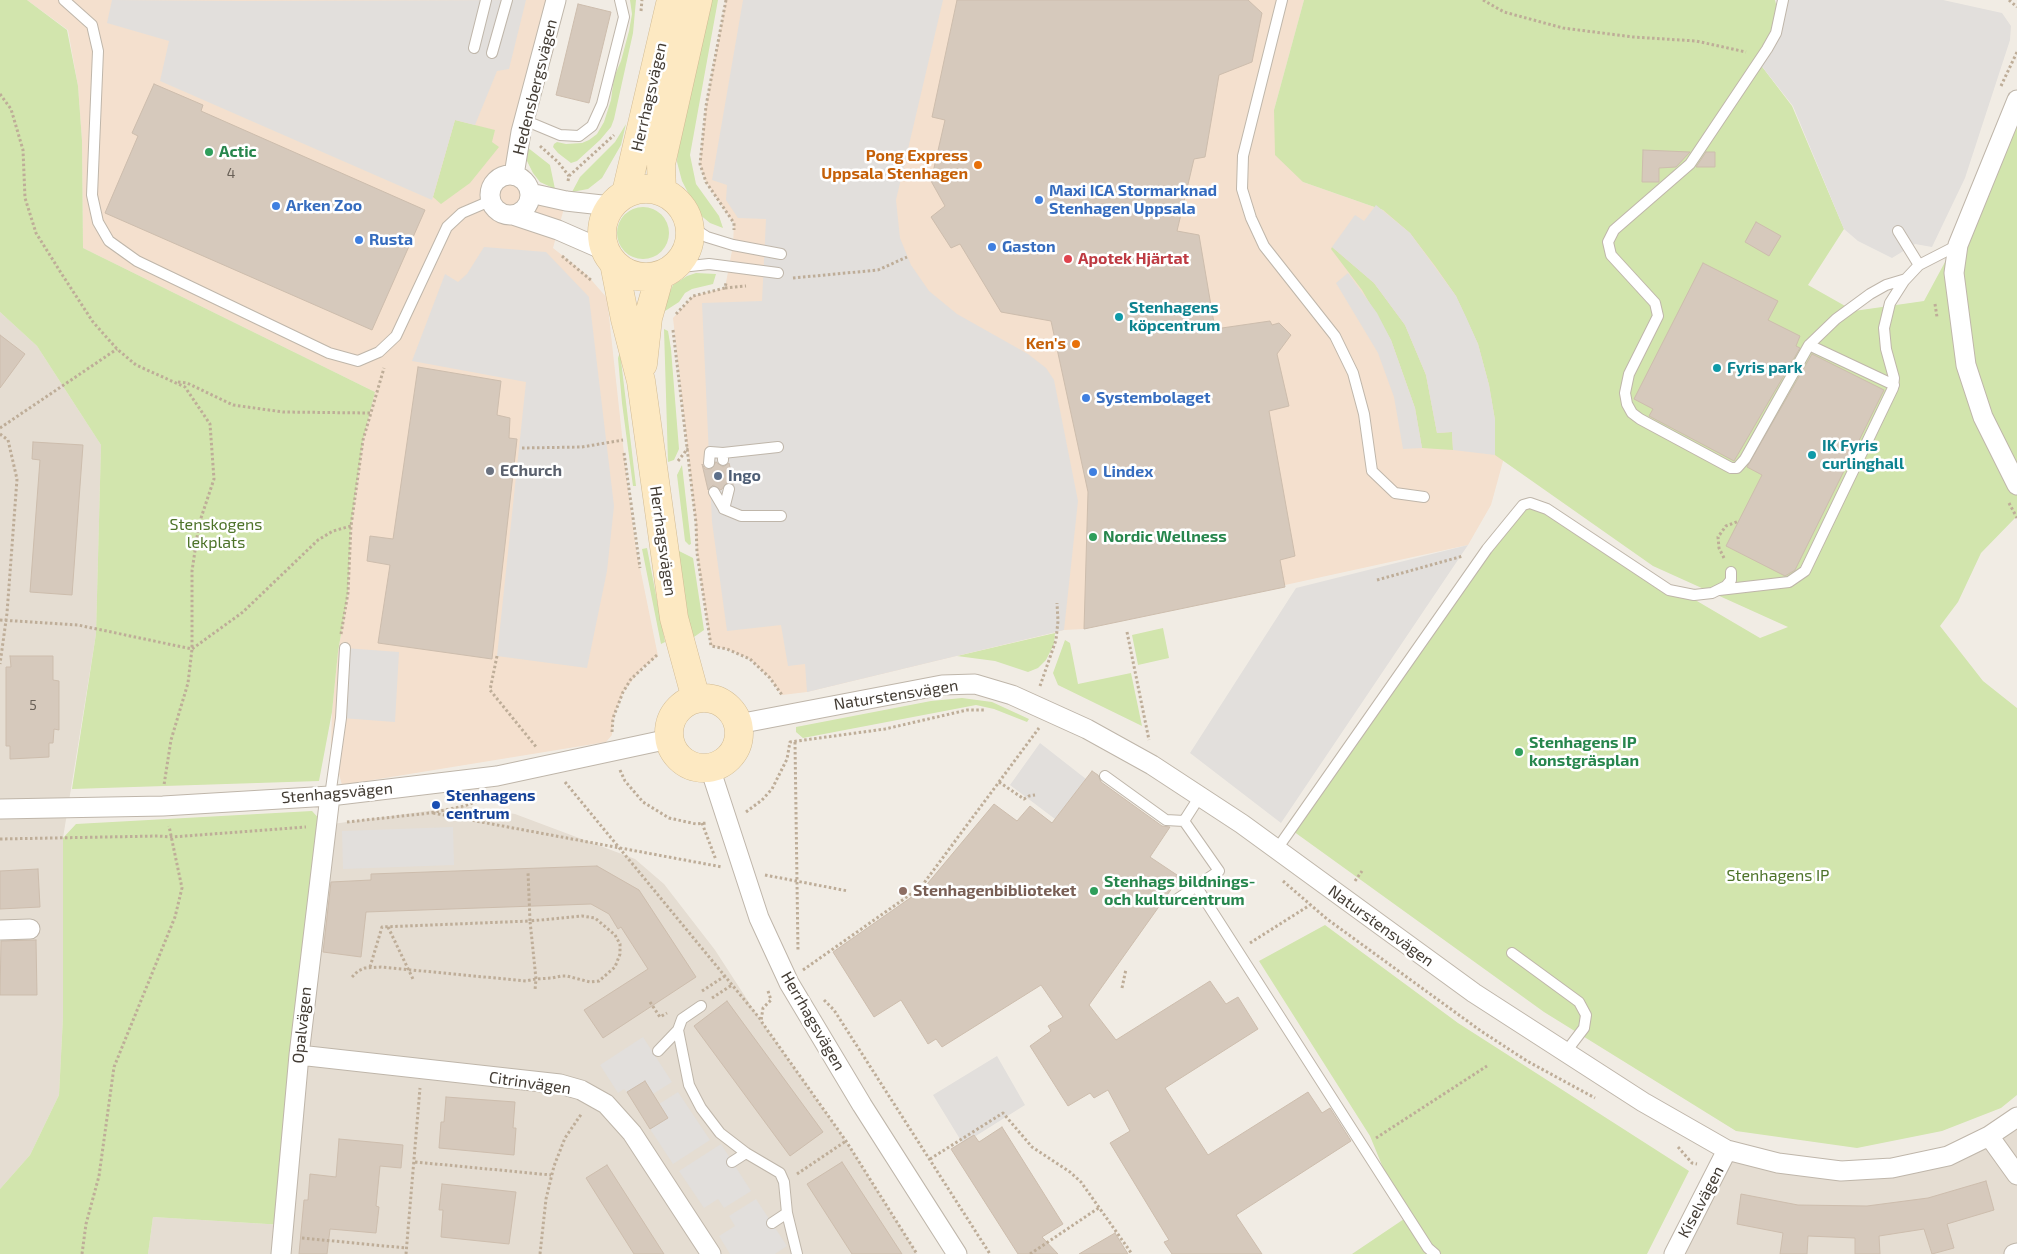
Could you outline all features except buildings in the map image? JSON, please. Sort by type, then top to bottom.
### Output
[{"type":"street","name":"Hedensbergsvägen","points":[[514,175],[523,126],[556,0]]},
{"type":"street","name":"Herrhagsvägen","points":[[619,199],[671,0]]},
{"type":"street","name":"Herrhagsvägen","points":[[662,192],[661,164],[698,0]]},
{"type":"street","points":[[2017,100],[1958,244],[1954,273],[1966,365],[1983,417],[2017,485]]},
{"type":"street","name":"Hedensbergsvägen","points":[[490,201],[491,187],[495,181],[507,174],[524,180],[530,193]]},
{"type":"street","points":[[490,201],[496,210],[505,215],[513,215],[558,230],[610,257],[626,272],[641,276],[666,271],[683,257],[689,244],[690,226],[683,207],[670,195],[662,192],[641,189],[619,199],[566,201],[530,193],[529,202],[525,208],[513,215]]},
{"type":"street","points":[[610,257],[603,240],[603,224],[619,199]]},
{"type":"street","name":"Herrhagsvägen","points":[[610,257],[641,381],[674,618],[696,699]]},
{"type":"street","name":"Herrhagsvägen","points":[[641,381],[648,318],[666,271]]},
{"type":"street","name":"Naturstensvägen","points":[[738,724],[942,685],[975,684],[1012,695],[1087,729],[1152,765],[1277,849],[1474,993],[1643,1102],[1727,1150],[1778,1163],[1850,1171],[1892,1168],[1948,1156],[1989,1136],[2017,1118]]},
{"type":"street","points":[[709,698],[722,703],[732,712],[738,724],[739,736],[733,752],[721,764],[710,768],[688,765],[676,754],[669,739],[669,728],[678,709],[696,699],[709,698]]},
{"type":"street","name":"Stenhagsvägen","points":[[0,810],[163,806],[330,796],[497,776],[669,739]]},
{"type":"street","name":"Herrhagsvägen","points":[[710,768],[759,918],[789,983],[862,1105],[957,1254]]},
{"type":"street","name":"Opalvägen","points":[[281,1254],[299,1055],[330,796]]},
{"type":"street","points":[[0,930],[30,929]]},
{"type":"street","name":"Citrinvägen","points":[[299,1055],[560,1084],[596,1097],[606,1104],[632,1132],[710,1254]]},
{"type":"street","points":[[1989,1136],[2017,1175]]},
{"type":"street","name":"Kiselvägen","points":[[1675,1254],[1727,1150]]},
{"type":"lane","points":[[64,0],[92,25],[98,51],[92,195],[98,222],[109,240],[137,261],[328,353],[358,362],[379,352],[396,336],[448,227],[462,213],[490,201]]},
{"type":"lane","points":[[474,48],[486,0]]},
{"type":"lane","points":[[492,53],[507,0]]},
{"type":"lane","points":[[523,126],[560,135],[579,136],[592,126],[602,104],[624,17],[620,0]]},
{"type":"lane","points":[[1282,0],[1243,156],[1242,189],[1251,218],[1264,246],[1335,336],[1353,373],[1364,414],[1372,471],[1395,493],[1424,498]]},
{"type":"lane","points":[[1783,0],[1776,33],[1690,164],[1614,230],[1608,242],[1610,255],[1655,303],[1658,316],[1629,374],[1625,393],[1627,404],[1640,419],[1732,468],[1737,468],[1745,459],[1809,345],[1836,319],[1870,294],[1886,285],[1906,279]]},
{"type":"lane","points":[[690,226],[708,237],[733,245],[781,254]]},
{"type":"lane","points":[[1898,232],[1919,265]]},
{"type":"lane","points":[[1277,849],[1487,549],[1520,509],[1530,503],[1547,508],[1577,526],[1669,590],[1694,595],[1719,590],[1790,582],[1805,571],[1834,514],[1894,385],[1886,349],[1884,320],[1890,303],[1906,279],[1919,265],[1958,244]]},
{"type":"lane","points":[[666,271],[710,264],[730,265],[782,276]]},
{"type":"lane","points":[[1809,345],[1894,385]]},
{"type":"lane","points":[[710,463],[710,452],[723,457],[778,447]]},
{"type":"lane","points":[[724,509],[729,488]]},
{"type":"lane","points":[[714,492],[724,509],[741,516],[781,516]]},
{"type":"lane","points":[[1719,590],[1730,580],[1731,572]]},
{"type":"lane","points":[[330,796],[341,718],[345,648]]},
{"type":"lane","points":[[1105,776],[1166,820],[1184,821]]},
{"type":"lane","points":[[1184,821],[1200,796]]},
{"type":"lane","points":[[1176,900],[1219,871],[1184,821]]},
{"type":"lane","points":[[1196,886],[1428,1248],[1435,1254]]},
{"type":"lane","points":[[1512,953],[1579,1002],[1586,1015],[1584,1028],[1565,1053]]},
{"type":"lane","points":[[658,1051],[678,1030],[682,1019],[701,1006]]},
{"type":"lane","points":[[678,1030],[685,1073],[697,1111],[746,1153],[772,1167],[784,1182],[787,1213],[796,1254]]},
{"type":"lane","points":[[732,1162],[746,1153]]},
{"type":"lane","points":[[772,1223],[787,1213]]},
{"type":"path","points":[[641,16],[642,0]]},
{"type":"path","points":[[726,0],[706,106],[700,157],[706,182],[734,223],[733,245]]},
{"type":"path","points":[[1484,0],[1504,12],[1564,28],[1633,37],[1696,42],[1762,56]]},
{"type":"path","points":[[2008,0],[2017,7]]},
{"type":"path","points":[[0,94],[11,109],[24,150],[25,198],[36,233],[93,322],[117,349],[136,365],[185,387],[210,424],[214,479],[199,524],[192,571],[192,649],[188,683],[171,740],[163,806],[172,837],[182,888],[175,917],[114,1066],[99,1176],[86,1224],[82,1254]]},
{"type":"path","points":[[523,126],[569,176]]},
{"type":"path","points":[[566,201],[569,176],[620,130]]},
{"type":"path","points":[[558,230],[553,248],[587,275],[597,287]]},
{"type":"path","points":[[782,276],[878,270],[907,257]]},
{"type":"path","points":[[673,318],[694,296],[725,288],[730,265]]},
{"type":"path","points":[[673,324],[696,522],[697,553],[711,646],[727,649],[750,659],[770,678],[782,695],[788,714],[792,742],[798,954]]},
{"type":"path","points":[[340,635],[348,593],[351,526],[362,440],[396,336]]},
{"type":"path","points":[[0,428],[117,349]]},
{"type":"path","points":[[173,380],[187,383],[233,405],[283,412],[370,413]]},
{"type":"path","points":[[622,431],[628,490],[642,575]]},
{"type":"path","points":[[0,434],[8,440],[17,479],[6,620],[0,664]]},
{"type":"path","points":[[522,448],[582,446],[623,440]]},
{"type":"path","points":[[1731,572],[1719,548],[1718,537],[1726,526],[1739,521]]},
{"type":"path","points":[[0,620],[78,625],[192,649],[244,612],[318,540],[333,531],[351,526]]},
{"type":"path","points":[[1377,580],[1487,549]]},
{"type":"path","points":[[1040,688],[1056,640],[1057,603]]},
{"type":"path","points":[[1127,632],[1149,741]]},
{"type":"path","points":[[656,647],[658,656],[643,667],[623,692],[614,718],[614,752],[625,781],[643,802],[669,818],[702,823],[726,820],[754,807],[772,789],[787,759],[792,742]]},
{"type":"path","points":[[497,656],[490,690],[761,1021],[846,1141],[917,1254]]},
{"type":"path","points":[[792,742],[885,729],[967,710],[988,710]]},
{"type":"path","points":[[799,964],[800,974],[920,887],[1041,729],[1030,725]]},
{"type":"path","points":[[999,782],[1024,799],[1029,796],[1036,796]]},
{"type":"path","points":[[430,812],[848,891]]},
{"type":"path","points":[[702,823],[722,875]]},
{"type":"path","points":[[1352,885],[1362,871]]},
{"type":"path","points":[[528,872],[530,921],[536,979],[534,990]]},
{"type":"path","points":[[1278,877],[1310,905],[1449,1009],[1527,1061],[1556,1077]]},
{"type":"path","points":[[1238,951],[1310,905]]},
{"type":"path","points":[[352,977],[358,971],[370,967],[526,981],[567,976],[581,981],[599,980],[615,967],[620,954],[620,944],[606,926],[595,918],[582,916],[530,921],[382,927],[370,967]]},
{"type":"path","points":[[388,927],[413,979]]},
{"type":"path","points":[[1122,988],[1126,969]]},
{"type":"path","points":[[701,1006],[732,985]]},
{"type":"path","points":[[761,1021],[763,1008],[771,1000],[767,988]]},
{"type":"path","points":[[817,994],[834,1010],[990,1254]]},
{"type":"path","points":[[1363,1146],[1487,1066]]},
{"type":"path","points":[[406,1254],[422,1069]]},
{"type":"path","points":[[540,1254],[545,1207],[551,1175],[565,1138],[579,1116],[596,1097]]},
{"type":"path","points":[[930,1159],[1003,1113],[1032,1147],[1070,1172],[1081,1182],[1132,1254]]},
{"type":"path","points":[[784,1182],[846,1141]]},
{"type":"path","points":[[415,1162],[551,1175]]},
{"type":"path","points":[[1030,1254],[1100,1207]]},
{"type":"path","points":[[299,1238],[406,1248]]},
{"type":"shaded area","points":[[27,0],[556,0],[518,176],[528,186],[566,201],[553,248],[587,275],[607,298],[636,548],[658,656],[643,667],[623,692],[613,718],[612,735],[606,742],[342,785],[331,745],[332,712],[338,652],[348,593],[351,526],[363,440],[375,392],[83,248],[82,141],[78,86],[68,30]]},
{"type":"shaded area","points":[[112,0],[526,0],[509,69],[497,71],[475,125],[455,120],[432,200],[160,81],[169,41],[107,23]]},
{"type":"shaded area","points":[[726,0],[1304,0],[1274,110],[1303,182],[1460,237],[1548,297],[1491,505],[1468,545],[1084,629],[1064,630],[807,692],[782,695],[770,678],[750,659],[727,649],[711,646],[697,553],[696,523],[673,318],[693,296],[725,288],[733,245],[734,223],[706,182],[700,164],[706,106]]},
{"type":"shaded area","points":[[743,0],[943,0],[896,200],[900,238],[911,265],[929,291],[957,314],[1028,354],[1046,368],[1054,380],[1078,501],[1064,630],[807,692],[805,664],[788,666],[781,625],[727,631],[712,522],[702,303],[762,301],[766,219],[738,218],[726,200],[727,185],[712,180]]},
{"type":"shaded area","points":[[1783,0],[1943,0],[2002,13],[2011,26],[2010,40],[1965,178],[1932,247],[1915,244],[1892,258],[1858,241],[1844,229],[1793,106],[1760,64]]},
{"type":"shaded area","points":[[1376,205],[1410,233],[1456,296],[1466,317],[1478,344],[1489,385],[1495,420],[1495,455],[1453,450],[1452,432],[1437,433],[1426,375],[1405,325],[1374,283],[1332,247],[1355,215],[1364,221]]},
{"type":"shaded area","points":[[484,247],[546,252],[589,297],[614,506],[607,571],[587,668],[497,656],[526,382],[412,361],[445,274],[458,282],[467,274]]},
{"type":"shaded area","points":[[1348,273],[1377,313],[1391,340],[1415,408],[1422,448],[1403,449],[1394,397],[1378,353],[1336,283]]},
{"type":"shaded area","points":[[0,312],[37,346],[101,445],[96,634],[63,838],[63,1017],[59,1095],[30,1155],[0,1189]]},
{"type":"shaded area","points":[[1468,545],[1281,823],[1190,753],[1296,588]]},
{"type":"shaded area","points":[[345,648],[399,652],[395,722],[341,718]]},
{"type":"shaded area","points":[[1040,743],[1086,779],[1055,819],[1010,785]]},
{"type":"shaded area","points":[[464,806],[515,814],[635,859],[664,884],[715,950],[761,1021],[846,1141],[917,1254],[148,1254],[153,1217],[284,1225],[325,825]]},
{"type":"shaded area","points":[[453,827],[454,865],[343,869],[342,831]]},
{"type":"shaded area","points":[[643,1037],[672,1082],[653,1094],[645,1081],[627,1092],[624,1089],[618,1093],[600,1065]]},
{"type":"shaded area","points":[[997,1056],[1025,1105],[963,1144],[933,1095]]},
{"type":"shaded area","points":[[678,1092],[710,1140],[673,1164],[650,1129],[668,1118],[659,1104]]},
{"type":"shaded area","points":[[2017,1117],[2017,1254],[1674,1254],[1727,1150],[1841,1171],[1948,1156]]},
{"type":"shaded area","points":[[721,1144],[751,1191],[724,1208],[718,1199],[704,1208],[679,1171]]},
{"type":"shaded area","points":[[756,1199],[787,1246],[775,1254],[730,1254],[719,1236],[735,1226],[729,1216]]},
{"type":"green space","name":"Stenskogens lekplats","points":[[0,0],[27,0],[67,30],[78,86],[82,141],[83,248],[375,392],[363,440],[351,526],[348,593],[338,652],[332,712],[319,781],[72,789],[96,634],[101,445],[37,346],[0,312]]},
{"type":"green space","points":[[630,0],[636,0],[633,33],[614,119],[611,127],[600,140],[577,161],[571,163],[558,153],[553,147],[554,144],[557,142],[566,144],[582,143],[589,140],[597,134],[604,122],[611,100],[614,77],[621,61],[629,31],[632,14]]},
{"type":"green space","points":[[709,0],[718,0],[690,155],[696,184],[719,216],[723,228],[710,223],[699,214],[682,181],[677,162],[678,143]]},
{"type":"green space","name":"Stenhagens IP","points":[[1304,0],[1775,0],[1778,12],[1760,64],[1792,106],[1844,229],[1808,285],[1854,311],[1924,301],[1986,186],[2017,113],[2017,516],[1981,553],[1958,602],[1940,626],[1983,681],[2017,708],[2017,1095],[2001,1108],[1942,1131],[1857,1148],[1736,1131],[1544,1012],[1286,826],[1487,549],[1530,503],[1760,638],[1788,627],[1653,566],[1495,455],[1495,420],[1489,385],[1478,344],[1456,296],[1435,266],[1410,233],[1383,210],[1303,182],[1275,155],[1274,110]]},
{"type":"green space","points":[[455,120],[495,130],[492,142],[499,147],[470,183],[441,204],[433,197]]},
{"type":"green space","points":[[626,124],[621,145],[602,178],[588,189],[572,192],[580,177],[615,142]]},
{"type":"green space","points":[[527,147],[550,165],[555,189],[540,182],[533,173],[527,161]]},
{"type":"green space","points":[[643,207],[657,211],[665,219],[669,233],[665,247],[657,255],[643,259],[629,255],[621,247],[617,233],[621,219],[629,211]]},
{"type":"green space","points":[[1332,247],[1374,283],[1405,325],[1426,375],[1437,433],[1452,432],[1453,450],[1422,448],[1415,408],[1391,340],[1362,290],[1331,249]]},
{"type":"green space","points":[[696,273],[716,274],[713,284],[692,289],[685,293],[679,302],[665,311],[666,300],[673,285],[687,276]]},
{"type":"green space","points":[[664,329],[668,331],[671,349],[679,449],[674,460],[668,462]]},
{"type":"green space","points":[[620,352],[636,486],[633,486],[622,403],[618,358]]},
{"type":"green space","points":[[682,465],[691,544],[689,545],[685,541],[677,475]]},
{"type":"green space","points":[[647,548],[665,642],[661,644],[642,549]]},
{"type":"green space","points":[[677,550],[693,558],[704,630],[694,637],[691,637]]},
{"type":"green space","points":[[1163,628],[1169,658],[1138,665],[1132,635]]},
{"type":"green space","points":[[1055,633],[1054,644],[1046,660],[1038,668],[1028,672],[995,661],[957,656]]},
{"type":"green space","points":[[1065,640],[1070,643],[1078,684],[1131,673],[1142,726],[1058,685],[1053,673]]},
{"type":"green space","points":[[962,698],[992,702],[1029,719],[1027,722],[994,709],[976,705],[803,738],[796,732],[796,727],[931,701]]},
{"type":"green space","points":[[312,811],[325,825],[284,1225],[153,1217],[148,1254],[0,1254],[0,1189],[30,1155],[59,1095],[63,1017],[63,838],[76,824]]},
{"type":"green space","points":[[1325,925],[1458,1023],[1689,1171],[1647,1254],[1352,1254],[1404,1219],[1370,1136],[1259,961]]},
{"type":"place","name":"Actic","points":[[209,152]]},
{"type":"place","name":"Pong Express Uppsala Stenhagen","points":[[978,165]]},
{"type":"place","name":"Maxi ICA Stormarknad Stenhagen Uppsala","points":[[1039,200]]},
{"type":"place","name":"Arken Zoo","points":[[276,206]]},
{"type":"place","name":"Rusta","points":[[359,240]]},
{"type":"place","name":"Gaston","points":[[992,247]]},
{"type":"place","name":"Apotek Hjärtat","points":[[1068,259]]},
{"type":"place","name":"Stenhagens köpcentrum","points":[[1119,317]]},
{"type":"place","name":"Ken's","points":[[1076,344]]},
{"type":"place","name":"Fyris park","points":[[1717,368]]},
{"type":"place","name":"Systembolaget","points":[[1086,398]]},
{"type":"place","name":"IK Fyris curlinghall","points":[[1812,455]]},
{"type":"place","name":"EChurch","points":[[490,471]]},
{"type":"place","name":"Lindex","points":[[1093,472]]},
{"type":"place","name":"Ingo","points":[[718,476]]},
{"type":"place","name":"Nordic Wellness","points":[[1093,537]]},
{"type":"place","name":"Stenhagens IP konstgräsplan","points":[[1519,752]]},
{"type":"place","name":"Stenhagens centrum","points":[[436,805]]},
{"type":"place","name":"Stenhagenbiblioteket","points":[[903,891]]},
{"type":"place","name":"Stenhags bildnings- och kulturcentrum","points":[[1094,891]]}]
